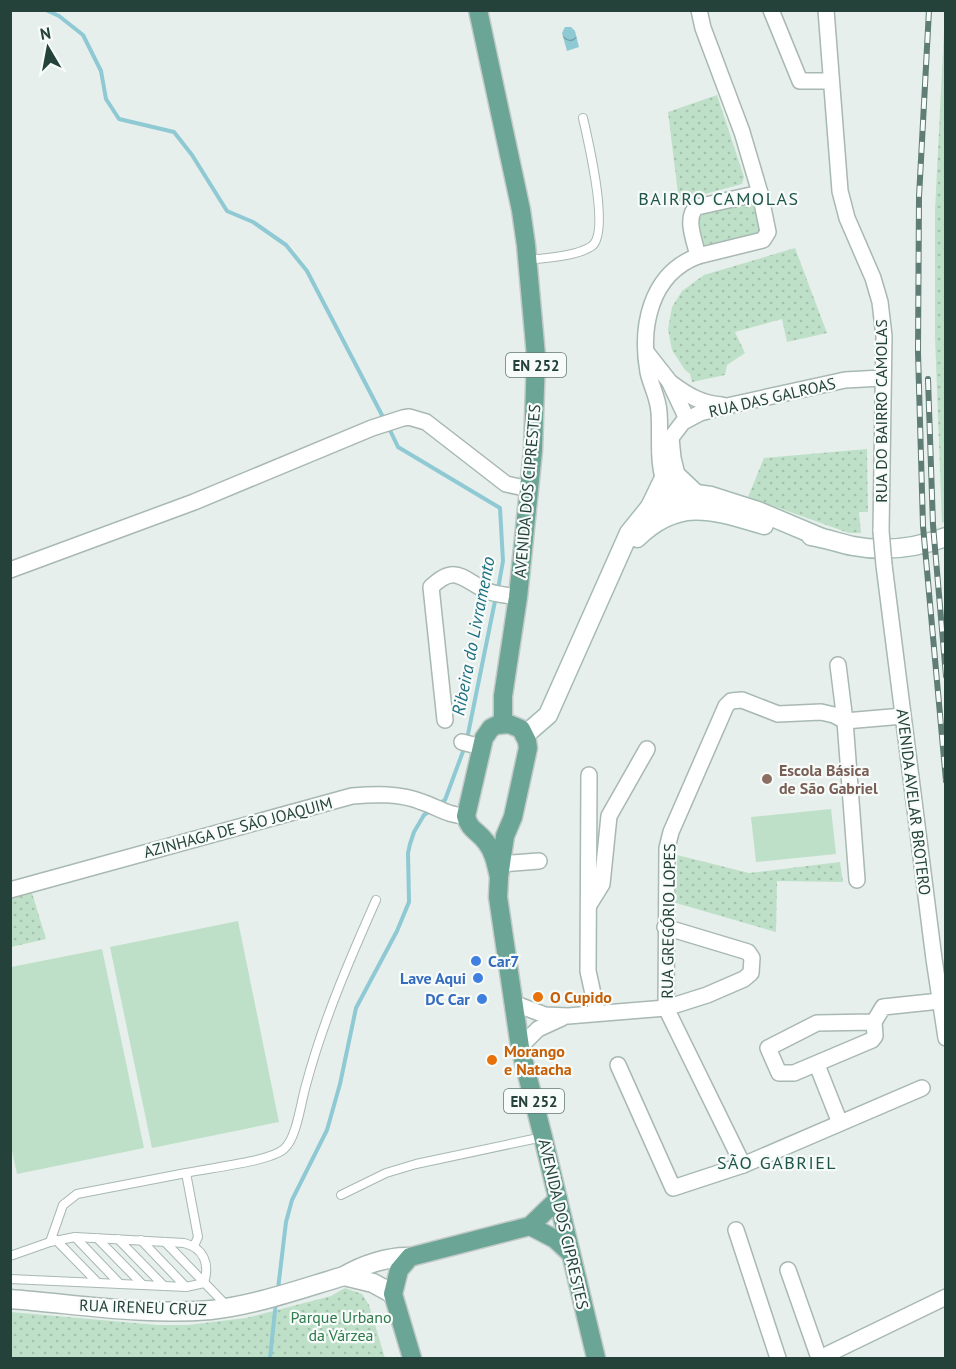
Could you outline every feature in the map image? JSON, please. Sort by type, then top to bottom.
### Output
[{"type":"main road","name":"AVENIDA DOS CIPRESTES","points":[[478,10],[519,200],[528,260],[536,356],[533,450],[529,489],[507,595],[503,724]]},
{"type":"main road","points":[[466,816],[472,744],[497,725],[515,726],[525,735],[545,719],[629,533],[670,479],[696,494],[730,501],[822,538]]},
{"type":"main road","points":[[620,554],[650,525],[696,494]]},
{"type":"main road","points":[[650,507],[678,504],[778,530],[878,549],[910,547],[945,537]]},
{"type":"main road","name":"AVENIDA DOS CIPRESTES","points":[[499,871],[528,748],[525,735]]},
{"type":"main road","name":"AVENIDA DOS CIPRESTES","points":[[466,816],[470,829],[481,837],[495,857],[499,871],[500,910],[520,1047],[596,1359]]},
{"type":"main road","points":[[481,837],[495,838],[509,828]]},
{"type":"main road","points":[[412,1359],[393,1293],[399,1270],[410,1257],[530,1226],[558,1199]]},
{"type":"main road","points":[[530,1226],[555,1239],[569,1252]]},
{"type":"main road","name":"RUA IRENEU CRUZ","points":[[10,1299],[176,1311],[229,1307],[293,1292],[399,1256],[410,1257]]},
{"type":"main road","points":[[344,1276],[373,1283],[393,1293]]},
{"type":"street","points":[[687,419],[669,411],[658,397],[649,374],[646,353],[648,316],[653,298],[666,279],[688,261],[698,256],[764,239],[769,230],[742,132],[703,28],[699,10]]},
{"type":"street","points":[[771,10],[800,81],[831,81]]},
{"type":"street","name":"RUA DO BAIRRO CAMOLAS","points":[[826,10],[840,191],[847,218],[873,278],[880,302],[884,336],[881,531],[884,565]]},
{"type":"street","points":[[698,256],[691,219],[693,210],[697,207],[760,193]]},
{"type":"street","points":[[646,353],[669,381],[687,419]]},
{"type":"street","name":"RUA DAS GALROAS","points":[[660,452],[687,419],[727,406],[845,380],[882,378]]},
{"type":"street","points":[[669,381],[697,400],[710,405],[727,406]]},
{"type":"street","points":[[658,397],[660,452],[670,479]]},
{"type":"street","points":[[10,570],[194,502],[372,428],[409,417],[426,422],[506,484],[529,489]]},
{"type":"street","points":[[671,438],[673,458],[668,491],[678,504]]},
{"type":"street","name":"AVENIDA AVELAR BROTERO","points":[[884,565],[945,1038]]},
{"type":"street","points":[[445,720],[431,587],[442,577],[463,575],[486,591],[507,595]]},
{"type":"street","points":[[838,665],[845,721],[856,880]]},
{"type":"street","name":"RUA GREGÓRIO LOPES","points":[[666,1008],[666,862],[671,832],[726,706],[731,701],[742,700],[778,714],[821,712],[845,721],[903,716]]},
{"type":"street","points":[[588,906],[602,884],[609,816],[647,749]]},
{"type":"street","points":[[589,775],[588,971],[597,1012]]},
{"type":"street","name":"AZINHAGA DE SÃO JOAQUIM","points":[[10,890],[352,796],[386,794],[420,801],[453,815],[466,816]]},
{"type":"street","points":[[499,871],[539,861]]},
{"type":"street","points":[[513,1003],[545,1015],[568,1016],[666,1008],[694,1000],[744,979],[751,972],[752,958],[748,952],[665,927]]},
{"type":"street","points":[[874,1022],[817,1023],[768,1047],[780,1073],[794,1073],[872,1040],[874,1022],[883,1007],[940,1001]]},
{"type":"street","points":[[666,1008],[743,1165]]},
{"type":"street","points":[[520,1047],[542,1026],[568,1016]]},
{"type":"street","points":[[618,1065],[673,1188],[743,1165],[922,1088]]},
{"type":"street","points":[[817,1065],[840,1123]]},
{"type":"street","points":[[736,1230],[778,1359]]},
{"type":"street","points":[[788,1270],[819,1359],[945,1298]]},
{"type":"lane","points":[[528,260],[585,249],[595,243],[599,236],[594,170],[583,118]]},
{"type":"lane","points":[[53,1241],[63,1204],[77,1194],[274,1155],[288,1145],[327,1016],[376,900]]},
{"type":"lane","points":[[341,1195],[386,1173],[416,1164],[543,1137]]},
{"type":"lane","points":[[186,1173],[198,1237],[194,1246]]},
{"type":"lane","points":[[75,1237],[120,1284]]},
{"type":"lane","points":[[10,1256],[53,1241],[75,1237],[141,1240],[194,1246],[201,1253],[206,1267],[204,1283]]},
{"type":"lane","points":[[97,1238],[143,1285]]},
{"type":"lane","points":[[118,1239],[164,1286]]},
{"type":"lane","points":[[141,1240],[186,1287]]},
{"type":"lane","points":[[53,1241],[98,1283]]},
{"type":"lane","points":[[165,1242],[229,1307]]},
{"type":"lane","points":[[10,1279],[186,1287],[204,1283]]},
{"type":"green space","points":[[945,10],[946,521],[942,523],[935,337],[935,211]]},
{"type":"green space","points":[[717,95],[744,177],[742,184],[679,201],[668,112]]},
{"type":"green space","points":[[748,202],[757,207],[762,227],[758,236],[708,247],[704,245],[698,222],[703,213]]},
{"type":"green space","points":[[795,248],[827,333],[787,342],[782,319],[735,332],[745,353],[727,365],[725,375],[692,382],[690,374],[672,350],[668,329],[672,307],[682,291],[704,275]]},
{"type":"green space","points":[[867,449],[868,512],[859,512],[861,533],[849,533],[748,497],[764,458]]},
{"type":"green space","points":[[831,809],[836,854],[756,862],[751,817]]},
{"type":"green space","points":[[677,855],[749,873],[840,862],[843,882],[777,881],[776,932],[676,903]]},
{"type":"green space","points":[[32,893],[46,939],[11,947],[11,899]]},
{"type":"green space","points":[[238,921],[279,1122],[152,1148],[110,947]]},
{"type":"green space","points":[[102,949],[144,1148],[17,1174],[10,1142],[11,967]]},
{"type":"green space","name":"Parque Urbano da Várzea","points":[[345,1288],[362,1294],[369,1305],[385,1358],[11,1358],[11,1312],[157,1325],[188,1325],[246,1318],[331,1296]]},
{"type":"water","points":[[565,27],[571,27],[575,31],[579,47],[567,51],[562,33]]},
{"type":"waterway","name":"Ribeira do Livramento","points":[[46,10],[59,16],[83,35],[101,71],[106,99],[119,119],[174,132],[192,155],[227,211],[253,222],[286,245],[307,271],[384,419]]},
{"type":"waterway","name":"Ribeira do Livramento","points":[[388,426],[398,447],[500,508],[503,561],[498,589]]},
{"type":"waterway","name":"Ribeira do Livramento","points":[[467,739],[496,596]]},
{"type":"waterway","name":"Ribeira do Livramento","points":[[439,804],[445,800],[465,746]]},
{"type":"waterway","name":"Ribeira do Livramento","points":[[278,1289],[286,1222],[292,1200],[327,1130],[340,1084],[356,1008],[397,931],[409,902],[408,853],[410,844],[424,815],[431,810]]},
{"type":"waterway","name":"Ribeira do Livramento","points":[[270,1358],[276,1302]]},
{"type":"railway","points":[[929,10],[919,197],[918,352],[923,526],[946,781]]},
{"type":"railway","points":[[928,379],[933,525],[946,676]]},
{"type":"place","name":"Escola Básica de São Gabriel","points":[[767,779]]},
{"type":"place","name":"Car7","points":[[476,961]]},
{"type":"place","name":"Lave Aqui","points":[[478,978]]},
{"type":"place","name":"O Cupido","points":[[538,997]]},
{"type":"place","name":"DC Car","points":[[482,999]]},
{"type":"place","name":"Morango e Natacha","points":[[492,1060]]},
{"type":"district","name":"BAIRRO CAMOLAS","points":[[719,198]]},
{"type":"district","name":"SÃO GABRIEL","points":[[777,1162]]}]
